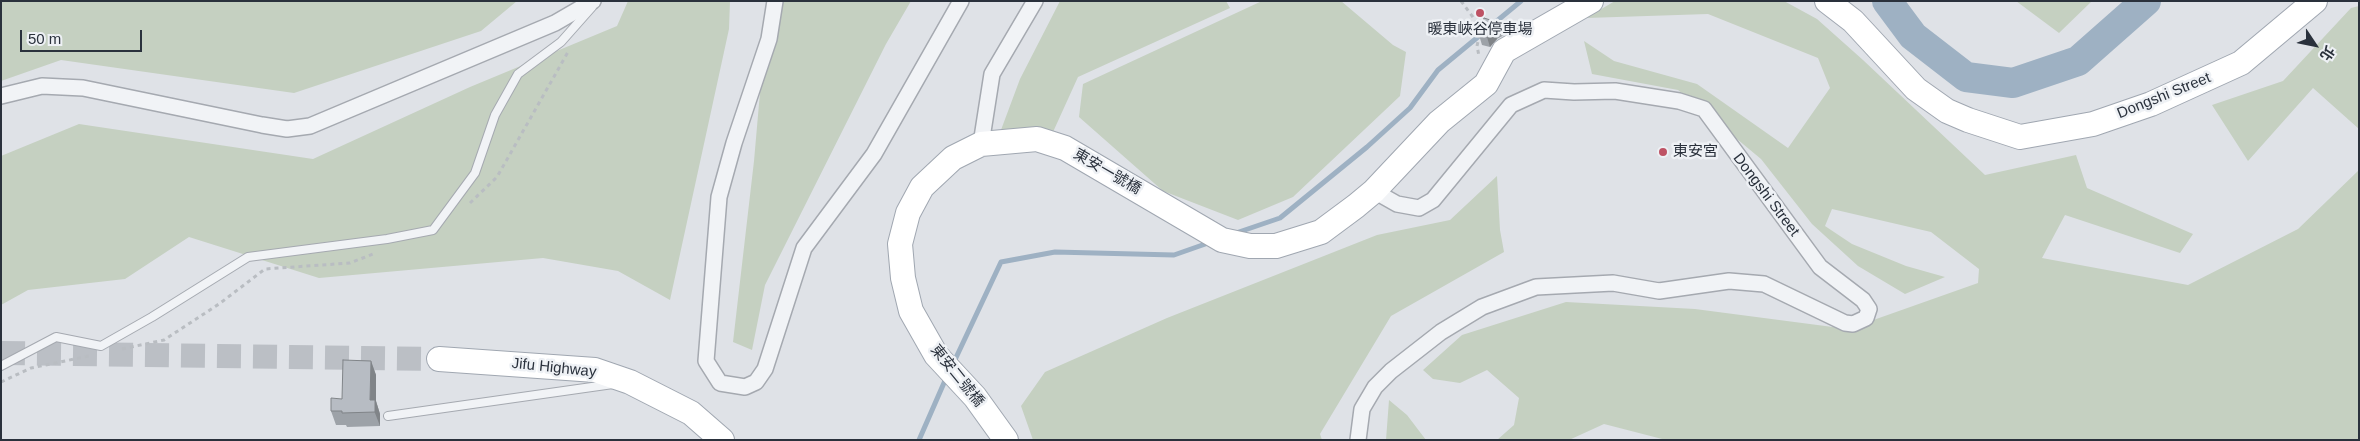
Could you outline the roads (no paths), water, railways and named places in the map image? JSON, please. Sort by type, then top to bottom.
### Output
[{"type":"main road","points":[[1374,191],[1438,122],[1486,84],[1504,51],[1591,1]]},
{"type":"main road","name":"Dongshi Street","points":[[1827,1],[1853,21],[1916,89],[1947,111],[2020,137],[2093,124],[2151,104],[2241,64],[2315,1]]},
{"type":"main road","name":"東安一號橋","points":[[981,144],[1037,139],[1065,148],[1222,240],[1250,246],[1276,246],[1320,232],[1374,191]]},
{"type":"main road","name":"東安二號橋","points":[[981,144],[953,158],[922,187],[908,213],[900,244],[904,278],[912,311],[936,355],[975,397],[1006,440]]},
{"type":"main road","name":"Jifu Highway","points":[[439,359],[595,370],[630,382],[690,413],[722,440]]},
{"type":"street","points":[[1,96],[42,86],[83,88],[287,129],[310,126],[555,23],[593,1]]},
{"type":"street","points":[[775,1],[769,39],[734,143],[719,197],[706,361],[720,383],[745,387],[756,382],[765,368],[804,248],[874,154],[961,1]]},
{"type":"street","points":[[981,144],[992,74],[1035,1]]},
{"type":"street","name":"Dongshi Street","points":[[1358,440],[1362,410],[1376,387],[1391,371],[1441,332],[1482,307],[1536,287],[1613,283],[1659,291],[1729,281],[1764,284],[1844,323],[1854,324],[1866,318],[1869,309],[1863,300],[1820,268],[1704,109],[1679,101],[1615,91],[1574,92],[1544,90],[1511,105],[1433,200],[1419,208],[1397,204],[1374,191]]},
{"type":"lane","points":[[1,366],[56,337],[101,346],[248,257],[387,239],[434,230],[475,172],[494,115],[518,74],[561,42],[597,1]]},
{"type":"lane","points":[[388,416],[630,382]]},
{"type":"waterway","points":[[1492,25],[1521,1]]},
{"type":"waterway","points":[[1887,1],[1913,36],[1966,77],[2013,83],[2078,61],[2146,1]]},
{"type":"waterway","points":[[1236,233],[1280,218],[1367,147],[1410,108],[1438,70],[1484,32]]},
{"type":"waterway","points":[[953,364],[1001,262],[1055,252],[1174,255],[1211,242]]},
{"type":"waterway","points":[[919,440],[947,376]]},
{"type":"tunnel","points":[[1,353],[439,359]]},
{"type":"place","name":"暖東峽谷停車場","points":[[1480,13]]},
{"type":"place","name":"東安宮","points":[[1663,152]]}]
